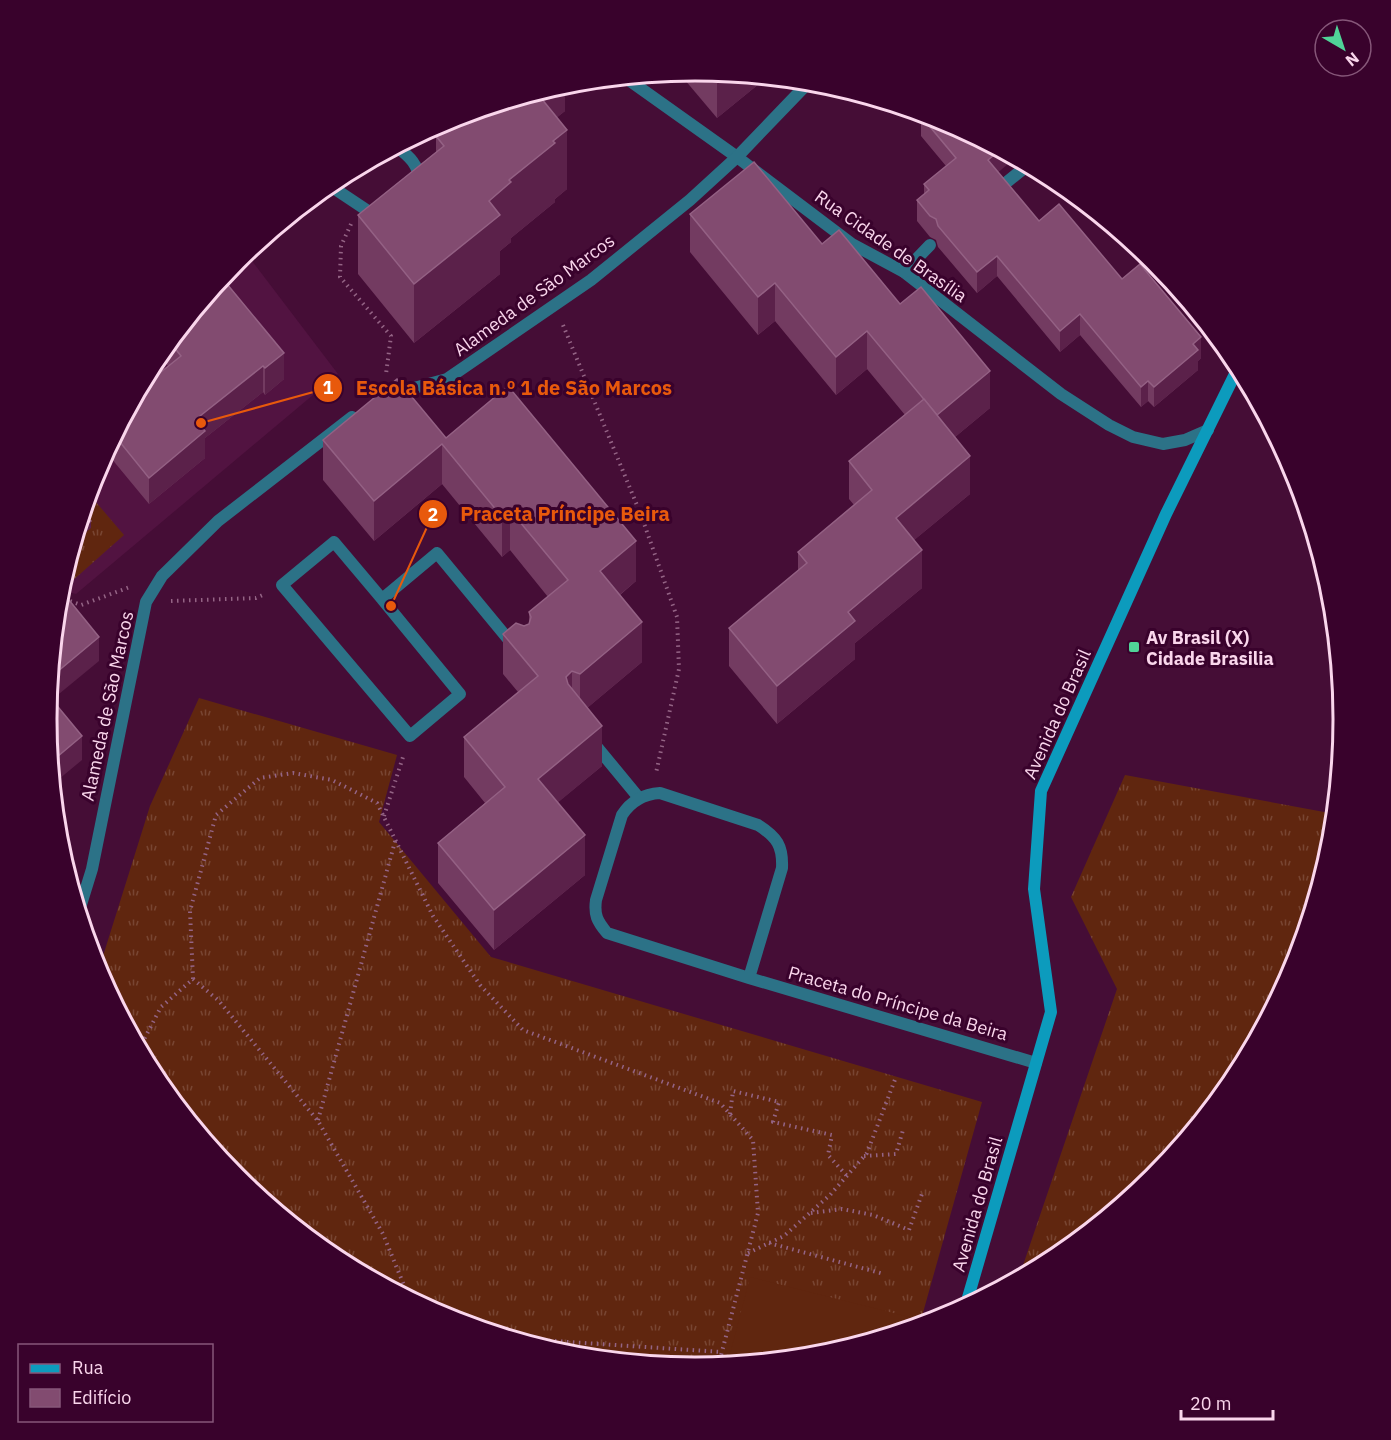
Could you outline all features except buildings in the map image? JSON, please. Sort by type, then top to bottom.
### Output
[{"type":"street","name":"Rua Cidade de Brasília","points":[[636,85],[737,157],[852,244],[904,273],[1061,394],[1133,437],[1163,444],[1185,440],[1208,430]]},
{"type":"street","name":"Alameda de São Marcos","points":[[383,397],[447,379],[600,273],[690,200],[737,157],[801,91]]},
{"type":"street","points":[[404,152],[418,168],[419,192]]},
{"type":"street","points":[[1002,186],[1021,171]]},
{"type":"street","points":[[338,191],[373,216],[383,219],[395,218]]},
{"type":"street","points":[[904,273],[930,245]]},
{"type":"street","name":"Avenida do Brasil","points":[[968,1297],[1051,1012],[1034,889],[1041,791],[1166,514],[1234,377]]},
{"type":"street","name":"Alameda de São Marcos","points":[[83,898],[92,869],[146,602],[162,576],[218,521],[365,406]]},
{"type":"street","points":[[334,542],[460,694],[410,736],[282,585],[334,542]]},
{"type":"street","points":[[382,599],[437,553],[523,658]]},
{"type":"street","points":[[581,728],[645,796],[660,793],[758,825],[769,832],[778,843],[783,853],[782,868],[749,978]]},
{"type":"street","name":"Praceta do Príncipe da Beira","points":[[645,796],[628,805],[622,815],[596,900],[594,914],[607,933],[749,978],[1036,1063]]},
{"type":"path","points":[[360,207],[341,246],[340,277],[391,336],[383,397]]},
{"type":"path","points":[[554,305],[641,515],[677,617],[679,669],[645,796]]},
{"type":"path","points":[[68,600],[81,605],[162,576]]},
{"type":"path","points":[[146,602],[256,598],[282,585]]},
{"type":"path","points":[[384,816],[410,736]]},
{"type":"path","points":[[405,1289],[383,1234],[318,1121],[219,1001],[193,980],[190,911],[216,815],[260,778],[293,773],[332,780],[377,803],[433,916],[480,985],[524,1030],[720,1103],[753,1140],[758,1213],[721,1357]]},
{"type":"path","points":[[318,1121],[396,838]]},
{"type":"path","points":[[144,1040],[161,1007],[193,980]]},
{"type":"path","points":[[748,1253],[784,1236],[830,1195],[864,1156],[896,1077]]},
{"type":"path","points":[[730,1114],[733,1091],[779,1102],[773,1122],[832,1135],[828,1155],[847,1176]]},
{"type":"path","points":[[864,1156],[896,1154],[903,1130]]},
{"type":"path","points":[[810,1213],[842,1209],[873,1215],[909,1230],[923,1191]]},
{"type":"path","points":[[769,1243],[884,1274]]},
{"type":"path","points":[[546,1341],[722,1352]]},
{"type":"shaded area","points":[[252,261],[338,374],[76,594],[70,592],[91,515],[123,438],[165,365],[189,331],[215,299]]},
{"type":"green space","points":[[96,502],[124,535],[73,581]]},
{"type":"green space","points":[[199,698],[397,755],[379,822],[491,957],[982,1102],[922,1317],[861,1337],[779,1353],[696,1358],[612,1353],[530,1337],[490,1325],[413,1293],[341,1251],[275,1200],[215,1141],[165,1075],[123,1002],[106,964],[103,956],[150,806]]},
{"type":"green space","points":[[1125,775],[1327,813],[1312,885],[1285,964],[1268,1002],[1226,1075],[1176,1141],[1147,1171],[1084,1227],[1022,1269],[1117,989],[1071,897]]},
{"type":"green space","points":[[750,1277],[917,1319],[861,1337],[820,1346],[779,1353],[729,1357]]},
{"type":"place","name":"Escola Básica n.º 1 de São Marcos","points":[[201,423]]},
{"type":"place","name":"Praceta Príncipe Beira","points":[[391,606]]},
{"type":"place","name":"Av Brasil (X) Cidade Brasilia","points":[[1134,647]]}]
